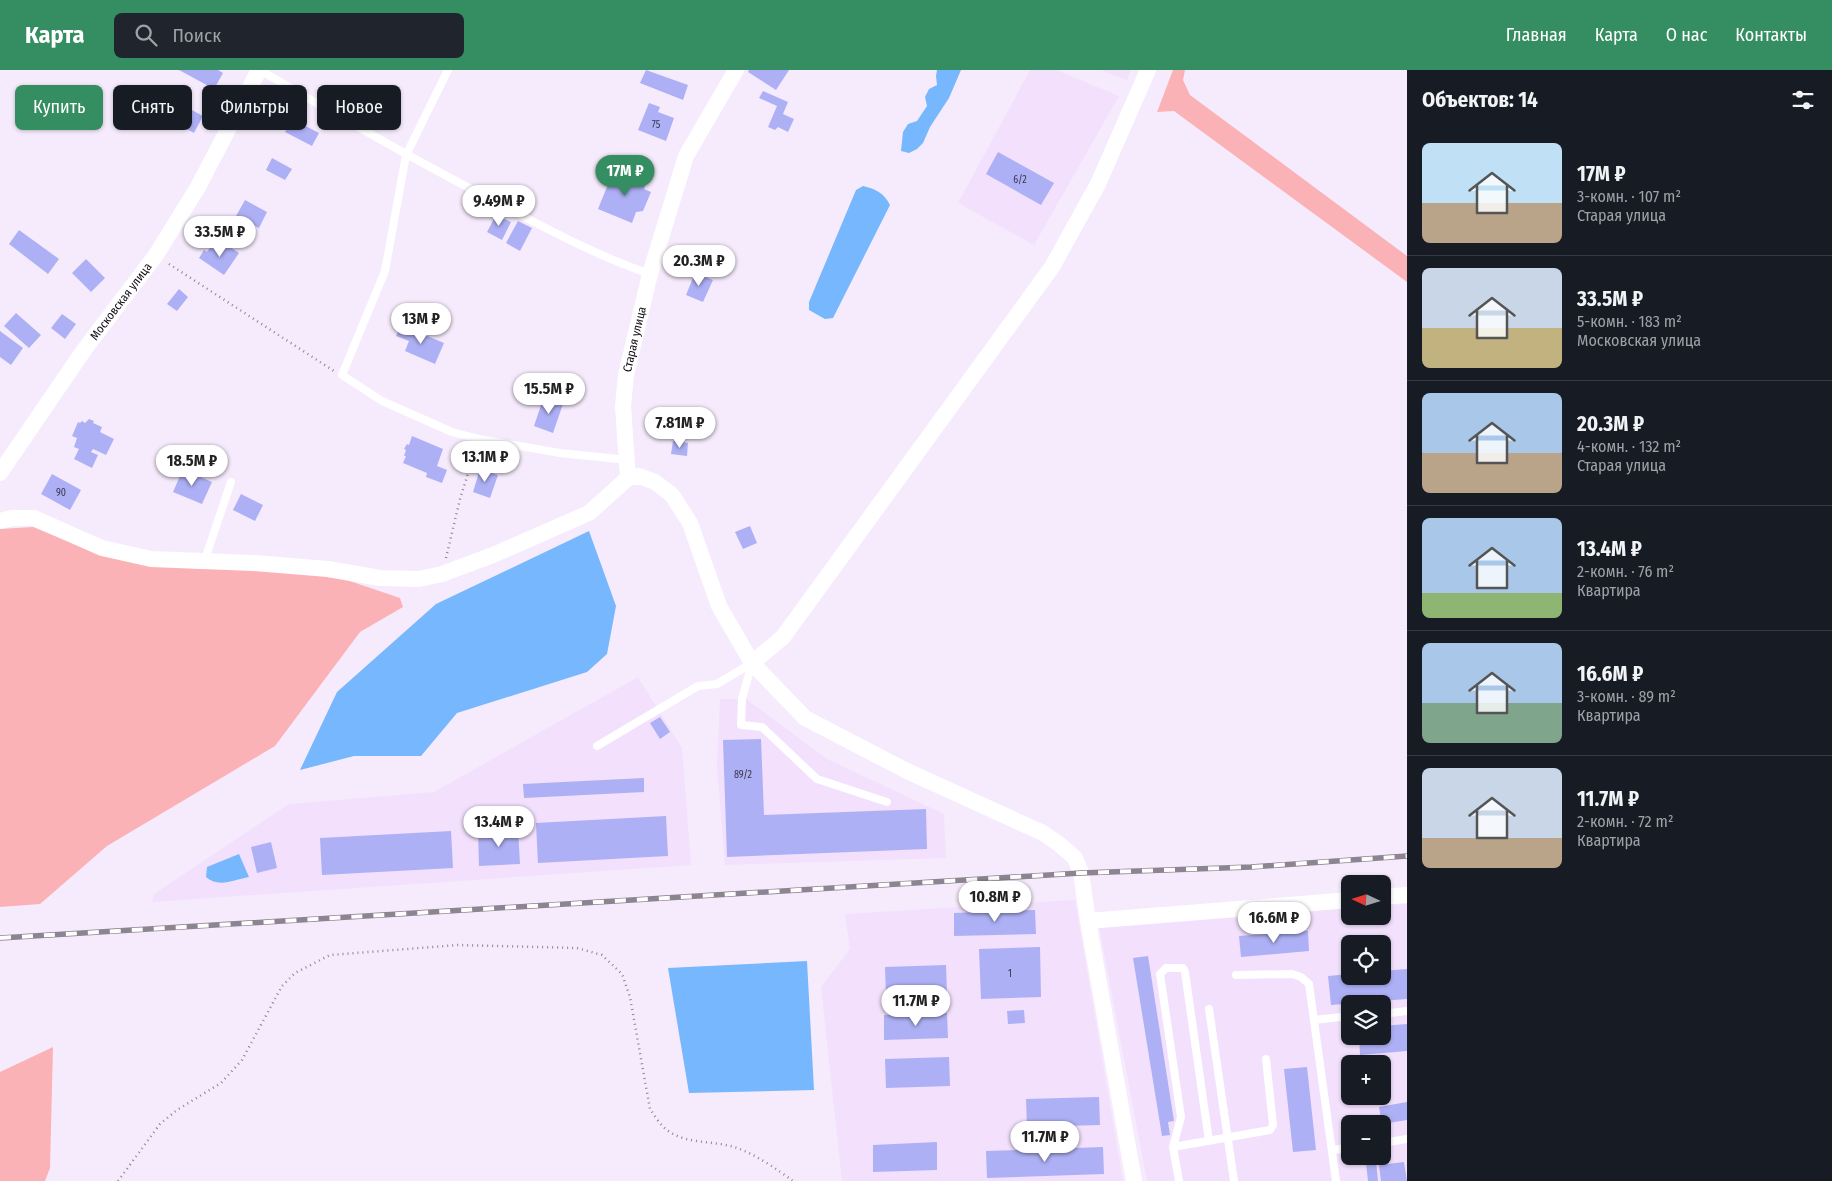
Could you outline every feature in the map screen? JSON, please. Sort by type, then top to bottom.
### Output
[{"type":"street","name":"Московская улица","points":[[0,473],[84,350],[156,255],[198,187],[259,70]]},
{"type":"street","name":"Старая улица","points":[[628,478],[623,406],[626,375],[650,274],[686,156],[736,70]]},
{"type":"street","points":[[752,662],[783,637],[1052,267],[1098,184],[1148,70]]},
{"type":"street","points":[[0,521],[12,518],[34,518],[102,548],[151,559],[253,563],[328,569],[380,578],[419,580],[442,574],[493,555],[589,513],[628,478],[640,476],[655,482],[672,495],[690,523],[718,606],[752,662],[805,718],[907,771],[1043,832],[1075,858],[1081,873],[1134,1181]]},
{"type":"street","points":[[1391,896],[1407,895]]},
{"type":"street","points":[[1088,921],[1341,901]]},
{"type":"lane","points":[[259,70],[406,155],[574,243],[616,262],[650,274]]},
{"type":"lane","points":[[448,70],[406,155],[385,271],[342,375],[382,401],[452,432],[479,439],[560,453],[628,460]]},
{"type":"lane","points":[[204,562],[231,482]]},
{"type":"lane","points":[[597,746],[698,686],[717,684],[752,662]]},
{"type":"lane","points":[[752,662],[742,699],[741,725],[762,727],[817,779],[887,802]]},
{"type":"lane","points":[[1179,1181],[1173,1147],[1182,1117],[1160,974],[1166,968],[1183,968],[1186,972],[1209,1141]]},
{"type":"lane","points":[[1236,975],[1292,974],[1301,977],[1309,984],[1336,1181]]},
{"type":"lane","points":[[1209,1008],[1234,1181]]},
{"type":"lane","points":[[1391,1013],[1407,1011]]},
{"type":"lane","points":[[1314,1020],[1341,1017]]},
{"type":"lane","points":[[1173,1147],[1270,1130],[1273,1125],[1266,1059]]},
{"type":"lane","points":[[1391,1142],[1407,1139]]},
{"type":"lane","points":[[1332,1150],[1341,1149]]},
{"type":"path","points":[[156,255],[342,375]]},
{"type":"path","points":[[442,574],[460,499],[479,439]]},
{"type":"path","points":[[118,1181],[160,1124],[177,1110],[221,1083],[242,1060],[282,986],[295,973],[330,955],[458,945],[577,948],[602,955],[622,974],[630,997],[650,1109],[658,1120],[667,1130],[682,1137],[738,1148],[781,1172],[793,1181]]},
{"type":"shaded area","points":[[1030,70],[1056,70],[1119,96],[1034,245],[958,203]]},
{"type":"shaded area","points":[[1101,70],[1131,70],[1127,80]]},
{"type":"shaded area","points":[[1173,70],[1185,70],[1183,80],[1190,95],[1407,256],[1407,282],[1174,111],[1157,112]]},
{"type":"shaded area","points":[[33,527],[99,554],[149,564],[200,569],[252,569],[326,573],[400,598],[403,607],[360,632],[275,746],[107,846],[40,904],[0,907],[0,529]]},
{"type":"shaded area","points":[[638,677],[682,748],[691,865],[152,902],[154,894],[289,804],[434,792]]},
{"type":"shaded area","points":[[720,699],[746,699],[827,759],[944,814],[946,858],[725,865],[717,767]]},
{"type":"shaded area","points":[[1075,900],[1123,1181],[842,1181],[821,987],[850,949],[845,914]]},
{"type":"shaded area","points":[[1407,904],[1407,1181],[1147,1181],[1099,926],[1341,909],[1341,925],[1391,925],[1391,905]]},
{"type":"shaded area","points":[[53,1047],[50,1168],[45,1181],[0,1181],[0,1072]]},
{"type":"water","points":[[937,70],[961,70],[949,98],[930,127],[923,143],[909,153],[901,151],[903,132],[908,124],[917,121],[927,106],[925,97],[929,89],[937,85]]},
{"type":"water","points":[[863,186],[879,192],[890,205],[833,318],[825,319],[809,310],[809,302],[856,190]]},
{"type":"water","points":[[589,531],[616,606],[607,654],[587,672],[457,713],[421,756],[354,756],[300,770],[337,692],[436,604]]},
{"type":"water","points":[[239,854],[249,877],[221,883],[206,877],[207,867]]},
{"type":"water","points":[[807,961],[814,1090],[689,1093],[668,968]]},
{"type":"building","points":[[179,70],[218,70],[223,73],[216,85],[207,85]]},
{"type":"building","points":[[646,70],[688,85],[683,100],[640,83]]},
{"type":"building","points":[[749,70],[789,70],[776,90],[748,72]]},
{"type":"building","points":[[763,91],[788,102],[783,114],[794,119],[788,132],[778,127],[775,130],[768,127],[777,106],[759,98]]},
{"type":"building","points":[[649,103],[660,107],[658,112],[674,118],[666,141],[638,130]]},
{"type":"building","points":[[192,110],[202,115],[194,133],[188,130],[192,130]]},
{"type":"building","points":[[307,127],[319,133],[312,146],[285,132],[286,130],[307,130]]},
{"type":"building","points":[[998,152],[1054,183],[1041,205],[986,174]]},
{"type":"building","points":[[272,158],[292,169],[285,180],[266,170]]},
{"type":"building","points":[[624,170],[648,179],[644,189],[651,192],[643,211],[636,212],[632,223],[598,209],[611,177],[620,181]]},
{"type":"building","points":[[245,200],[267,212],[259,228],[236,216]]},
{"type":"building","points":[[496,215],[511,222],[502,240],[487,232]]},
{"type":"building","points":[[518,221],[532,228],[520,251],[506,243]]},
{"type":"building","points":[[19,230],[59,259],[48,274],[9,244]]},
{"type":"building","points":[[224,243],[239,253],[224,275],[199,258],[204,250],[207,252],[211,246],[219,252]]},
{"type":"building","points":[[86,259],[105,278],[91,292],[72,273]]},
{"type":"building","points":[[695,273],[713,280],[703,302],[686,295]]},
{"type":"building","points":[[179,289],[188,297],[177,311],[167,304]]},
{"type":"building","points":[[16,313],[41,335],[29,348],[4,326]]},
{"type":"building","points":[[62,314],[76,324],[65,339],[51,328]]},
{"type":"building","points":[[401,325],[444,343],[435,364],[405,351],[409,341],[396,336]]},
{"type":"building","points":[[0,331],[23,348],[11,365],[0,357]]},
{"type":"building","points":[[554,397],[564,401],[553,433],[534,426],[542,402],[551,405]]},
{"type":"building","points":[[89,419],[102,427],[100,432],[114,439],[106,455],[93,449],[91,452],[98,455],[92,468],[74,459],[79,449],[74,447],[77,438],[72,436],[78,422],[82,421],[85,423]]},
{"type":"building","points":[[412,436],[443,449],[437,466],[447,470],[442,483],[426,477],[427,473],[403,463],[406,456],[404,456],[406,450],[404,449],[407,444],[409,445]]},
{"type":"building","points":[[673,441],[688,443],[687,456],[671,454]]},
{"type":"building","points":[[183,469],[212,482],[202,504],[173,492]]},
{"type":"building","points":[[480,469],[498,475],[490,498],[473,492]]},
{"type":"building","points":[[52,474],[81,490],[70,510],[41,494]]},
{"type":"building","points":[[241,494],[263,505],[255,521],[233,510]]},
{"type":"building","points":[[750,526],[757,543],[743,549],[735,532]]},
{"type":"building","points":[[660,717],[670,732],[660,739],[650,723]]},
{"type":"building","points":[[761,739],[764,815],[926,809],[927,849],[727,857],[723,740]]},
{"type":"building","points":[[644,778],[644,792],[524,798],[523,784]]},
{"type":"building","points":[[666,816],[668,856],[538,863],[536,823]]},
{"type":"building","points":[[518,829],[520,864],[479,866],[478,831]]},
{"type":"building","points":[[451,831],[453,868],[322,875],[320,838]]},
{"type":"building","points":[[271,842],[277,868],[257,873],[251,847]]},
{"type":"building","points":[[1035,910],[1036,934],[954,936],[954,913]]},
{"type":"building","points":[[1308,931],[1309,951],[1241,957],[1239,936]]},
{"type":"building","points":[[1040,947],[1041,997],[981,999],[979,949]]},
{"type":"building","points":[[1148,956],[1174,1121],[1168,1122],[1170,1135],[1162,1136],[1133,958]]},
{"type":"building","points":[[946,965],[947,995],[886,997],[885,967]]},
{"type":"building","points":[[1407,969],[1407,999],[1391,1000],[1391,995],[1341,995],[1341,1004],[1331,1005],[1328,976],[1341,975],[1341,985],[1391,985],[1391,970]]},
{"type":"building","points":[[1024,1010],[1025,1023],[1008,1024],[1007,1011]]},
{"type":"building","points":[[947,1013],[948,1038],[884,1040],[884,1015]]},
{"type":"building","points":[[1407,1024],[1407,1051],[1360,1055],[1359,1045],[1391,1045],[1391,1025]]},
{"type":"building","points":[[949,1057],[950,1086],[886,1088],[885,1059]]},
{"type":"building","points":[[1307,1067],[1316,1150],[1293,1152],[1284,1069]]},
{"type":"building","points":[[1099,1097],[1100,1125],[1027,1127],[1026,1099]]},
{"type":"building","points":[[1407,1102],[1407,1120],[1391,1123],[1391,1115],[1380,1115],[1379,1107]]},
{"type":"building","points":[[937,1142],[937,1170],[873,1172],[873,1145]]},
{"type":"building","points":[[1103,1147],[1104,1174],[987,1178],[986,1151]]},
{"type":"building","points":[[1404,1162],[1407,1181],[1381,1181],[1379,1165]]},
{"type":"building","points":[[1366,1165],[1376,1165],[1378,1181],[1368,1181]]},
{"type":"railway","points":[[0,938],[1081,873],[1251,867],[1407,856]]}]
